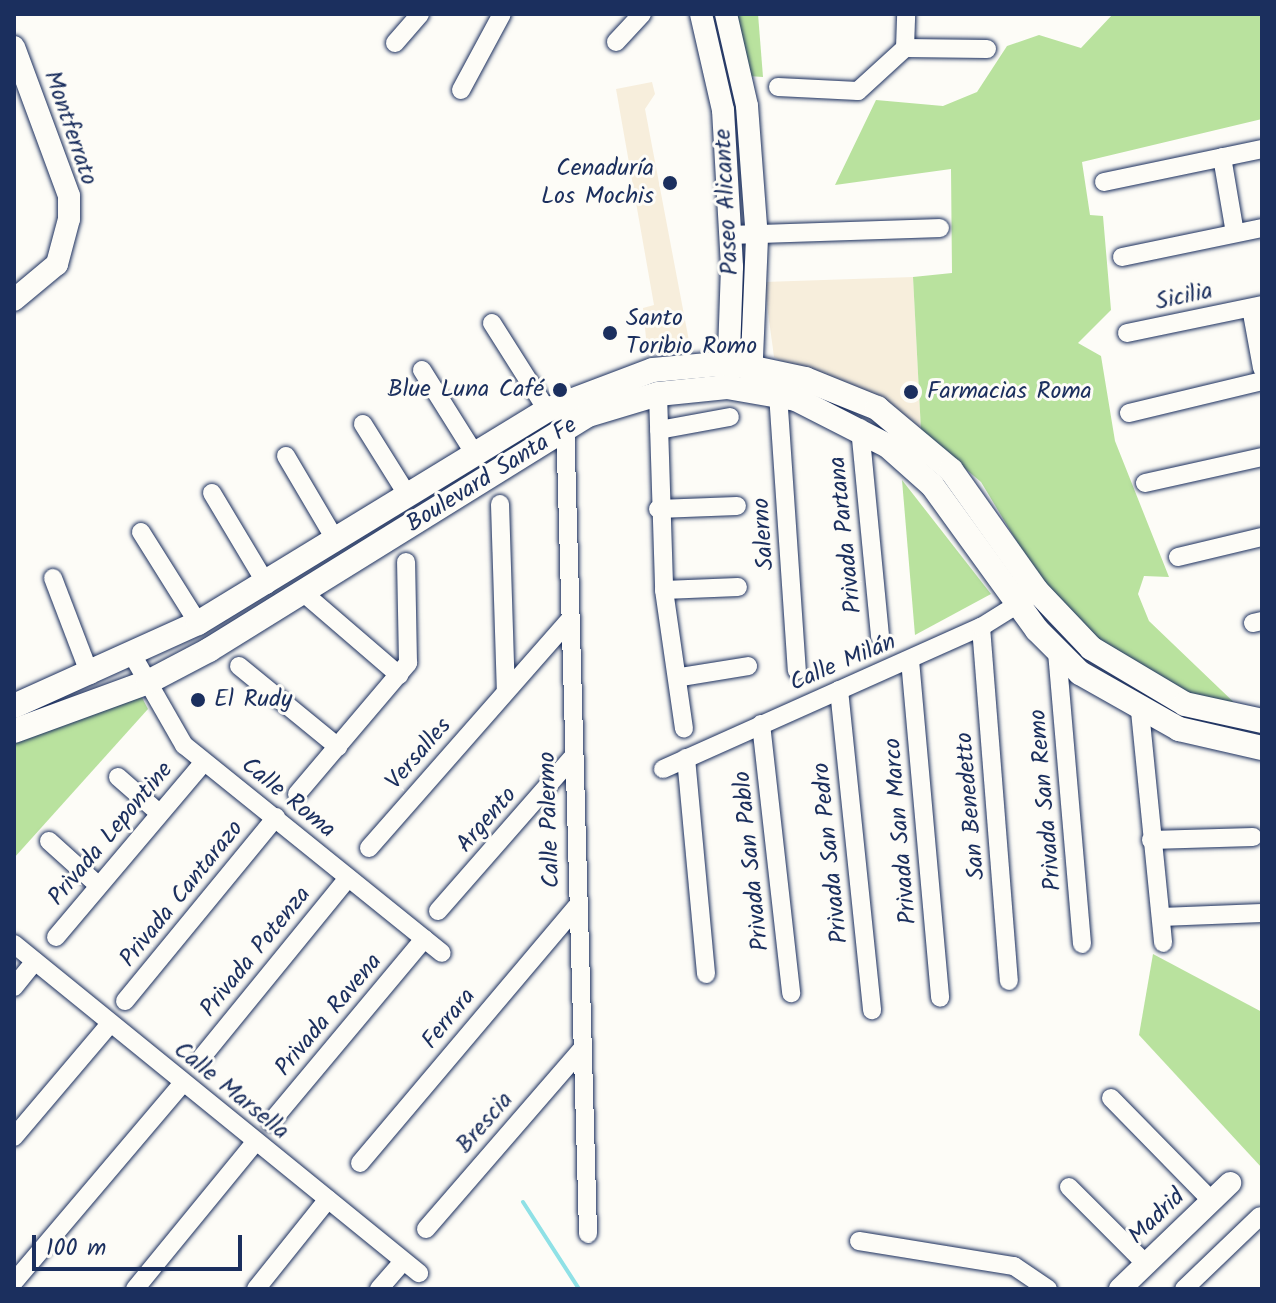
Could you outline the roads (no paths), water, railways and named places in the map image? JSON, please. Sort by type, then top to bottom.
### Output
[{"type":"main road","name":"Boulevard Santa Fe","points":[[15,703],[90,675],[198,623],[267,585],[474,453],[653,370],[741,376],[843,393],[908,430],[951,470],[1057,652],[1140,711],[1179,729],[1262,748]]},
{"type":"main road","name":"Boulevard Santa Fe","points":[[14,731],[148,682],[306,595],[559,413],[741,376],[860,428],[932,485],[1028,598],[1091,648],[1163,695],[1210,713],[1262,721]]},
{"type":"street","points":[[395,43],[420,14]]},
{"type":"street","points":[[461,90],[502,14]]},
{"type":"street","points":[[616,42],[642,14]]},
{"type":"street","name":"Paseo Alicante","points":[[701,14],[723,110],[741,376]]},
{"type":"street","name":"Paseo Alicante","points":[[726,14],[747,106],[757,238],[741,376]]},
{"type":"street","points":[[778,87],[863,90],[905,48],[906,14]]},
{"type":"street","name":"Montferrato","points":[[14,47],[69,196],[69,219],[57,264],[14,300]]},
{"type":"street","points":[[905,48],[987,49]]},
{"type":"street","points":[[723,110],[747,106]]},
{"type":"street","points":[[1104,182],[1262,149]]},
{"type":"street","points":[[1222,157],[1235,233]]},
{"type":"street","points":[[731,235],[757,238],[940,228]]},
{"type":"street","points":[[1122,257],[1262,228]]},
{"type":"street","name":"Sicilia","points":[[1127,333],[1256,306],[1262,368]]},
{"type":"street","points":[[492,323],[559,413]]},
{"type":"street","points":[[422,370],[474,453]]},
{"type":"street","points":[[1129,413],[1262,381]]},
{"type":"street","points":[[658,394],[658,509],[664,590],[681,677],[684,729]]},
{"type":"street","name":"Salerno","points":[[778,394],[797,670]]},
{"type":"street","name":"Calle Palermo","points":[[559,413],[570,619],[571,759],[588,1234]]},
{"type":"street","points":[[659,430],[730,417]]},
{"type":"street","points":[[363,424],[408,496]]},
{"type":"street","name":"Privada Partana","points":[[860,428],[880,637]]},
{"type":"street","points":[[286,456],[336,541]]},
{"type":"street","points":[[1145,483],[1262,457]]},
{"type":"street","points":[[212,493],[267,585]]},
{"type":"street","points":[[500,504],[506,691]]},
{"type":"street","points":[[658,509],[737,506]]},
{"type":"street","points":[[141,532],[198,623]]},
{"type":"street","points":[[1178,557],[1262,537]]},
{"type":"street","points":[[297,794],[399,675],[412,646],[406,562]]},
{"type":"street","points":[[53,578],[90,675]]},
{"type":"street","points":[[664,590],[738,587]]},
{"type":"street","points":[[306,595],[399,675]]},
{"type":"street","name":"Calle Milán","points":[[663,769],[981,627],[1028,598]]},
{"type":"street","name":"Versalles","points":[[369,848],[570,619]]},
{"type":"street","name":"San Benedetto","points":[[981,627],[1009,981]]},
{"type":"street","name":"Privada San Remo","points":[[1057,652],[1082,944]]},
{"type":"street","name":"Calle Roma","points":[[133,656],[174,735],[442,953]]},
{"type":"street","name":"Privada San Marco","points":[[910,660],[940,998]]},
{"type":"street","points":[[239,666],[338,747]]},
{"type":"street","points":[[681,677],[748,666]]},
{"type":"street","name":"Privada San Pedro","points":[[839,690],[872,1010]]},
{"type":"street","points":[[1140,711],[1163,943]]},
{"type":"street","name":"Privada San Pablo","points":[[761,724],[791,993]]},
{"type":"street","points":[[686,758],[706,974]]},
{"type":"street","name":"Argento","points":[[438,911],[571,759]]},
{"type":"street","name":"Privada Lepontine","points":[[56,937],[204,762]]},
{"type":"street","points":[[118,777],[159,813]]},
{"type":"street","name":"Privada Cantarazo","points":[[125,1001],[276,817]]},
{"type":"street","points":[[1151,840],[1253,837]]},
{"type":"street","points":[[49,841],[99,886]]},
{"type":"street","name":"Privada Potenza","points":[[202,1057],[348,878]]},
{"type":"street","name":"Ferrara","points":[[360,1163],[576,907]]},
{"type":"street","points":[[1161,917],[1262,913]]},
{"type":"street","name":"Privada Ravena","points":[[271,1122],[424,939]]},
{"type":"street","name":"Calle Marsella","points":[[14,944],[182,1084],[419,1273]]},
{"type":"street","points":[[14,987],[35,961]]},
{"type":"street","points":[[14,1137],[110,1024]]},
{"type":"street","name":"Brescia","points":[[426,1229],[581,1050]]},
{"type":"street","points":[[14,1282],[182,1084]]},
{"type":"street","points":[[1111,1098],[1212,1201]]},
{"type":"street","points":[[135,1289],[256,1141]]},
{"type":"street","name":"Madrid","points":[[1120,1289],[1230,1183]]},
{"type":"street","points":[[1069,1187],[1146,1264]]},
{"type":"street","points":[[256,1289],[328,1199]]},
{"type":"street","points":[[1184,1289],[1260,1216]]},
{"type":"street","points":[[859,1241],[1014,1266],[1048,1289]]},
{"type":"street","points":[[379,1289],[403,1261]]},
{"type":"waterway","points":[[523,1202],[579,1289]]},
{"type":"place","name":"Cenaduría Los Mochis","points":[[670,183]]},
{"type":"place","name":"Santo Toribio Romo","points":[[610,333]]},
{"type":"place","name":"Blue Luna Café","points":[[560,390]]},
{"type":"place","name":"Farmacias Roma","points":[[911,392]]},
{"type":"place","name":"El Rudy","points":[[198,700]]}]
